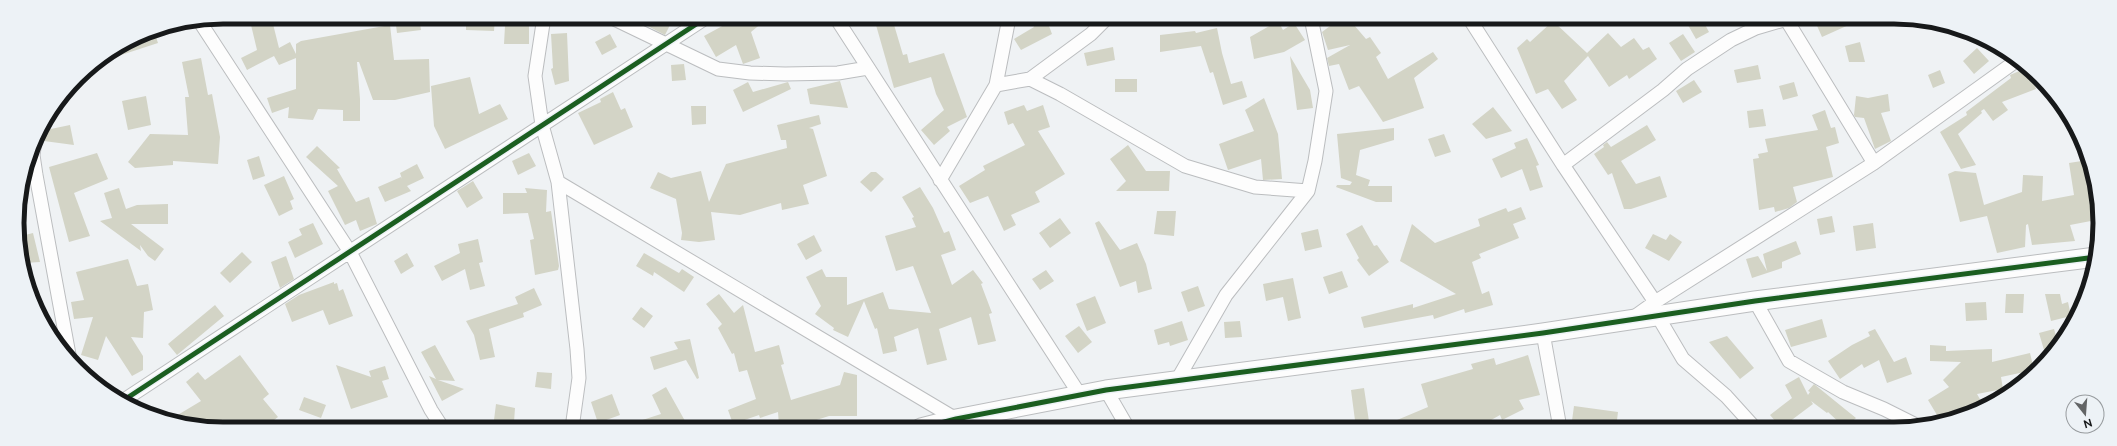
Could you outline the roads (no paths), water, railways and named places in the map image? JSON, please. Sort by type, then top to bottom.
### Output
[{"type":"street","points":[[543,24],[535,76],[542,125],[558,182],[579,378],[573,422]]},
{"type":"street","points":[[624,24],[718,69],[750,73],[838,73],[868,68]]},
{"type":"street","points":[[128,397],[698,24]]},
{"type":"street","points":[[840,24],[1080,395]]},
{"type":"street","points":[[940,180],[996,85],[1008,24]]},
{"type":"street","points":[[996,85],[1030,79],[1091,34],[1101,24]]},
{"type":"street","points":[[1176,382],[1226,295],[1308,191],[1315,161],[1326,92],[1312,24]]},
{"type":"street","points":[[1473,24],[1656,309],[1683,359],[1726,396],[1750,422]]},
{"type":"street","points":[[1563,165],[1663,90],[1687,69],[1731,40],[1756,28],[1770,24]]},
{"type":"street","points":[[1790,24],[1874,163]]},
{"type":"street","points":[[202,25],[350,252],[431,410],[439,422]]},
{"type":"street","points":[[944,422],[1106,390],[1543,333],[1634,318],[1656,309],[1874,163],[2013,63]]},
{"type":"street","points":[[1030,79],[1060,94],[1185,166],[1255,187],[1308,191]]},
{"type":"street","points":[[34,162],[68,347]]},
{"type":"street","points":[[558,182],[956,419]]},
{"type":"street","points":[[1656,309],[1755,301],[2090,258]]},
{"type":"street","points":[[1755,301],[1789,361],[1843,392],[1884,409],[1909,422]]},
{"type":"street","points":[[1543,333],[1559,422]]},
{"type":"street","points":[[1106,390],[1125,422]]}]
